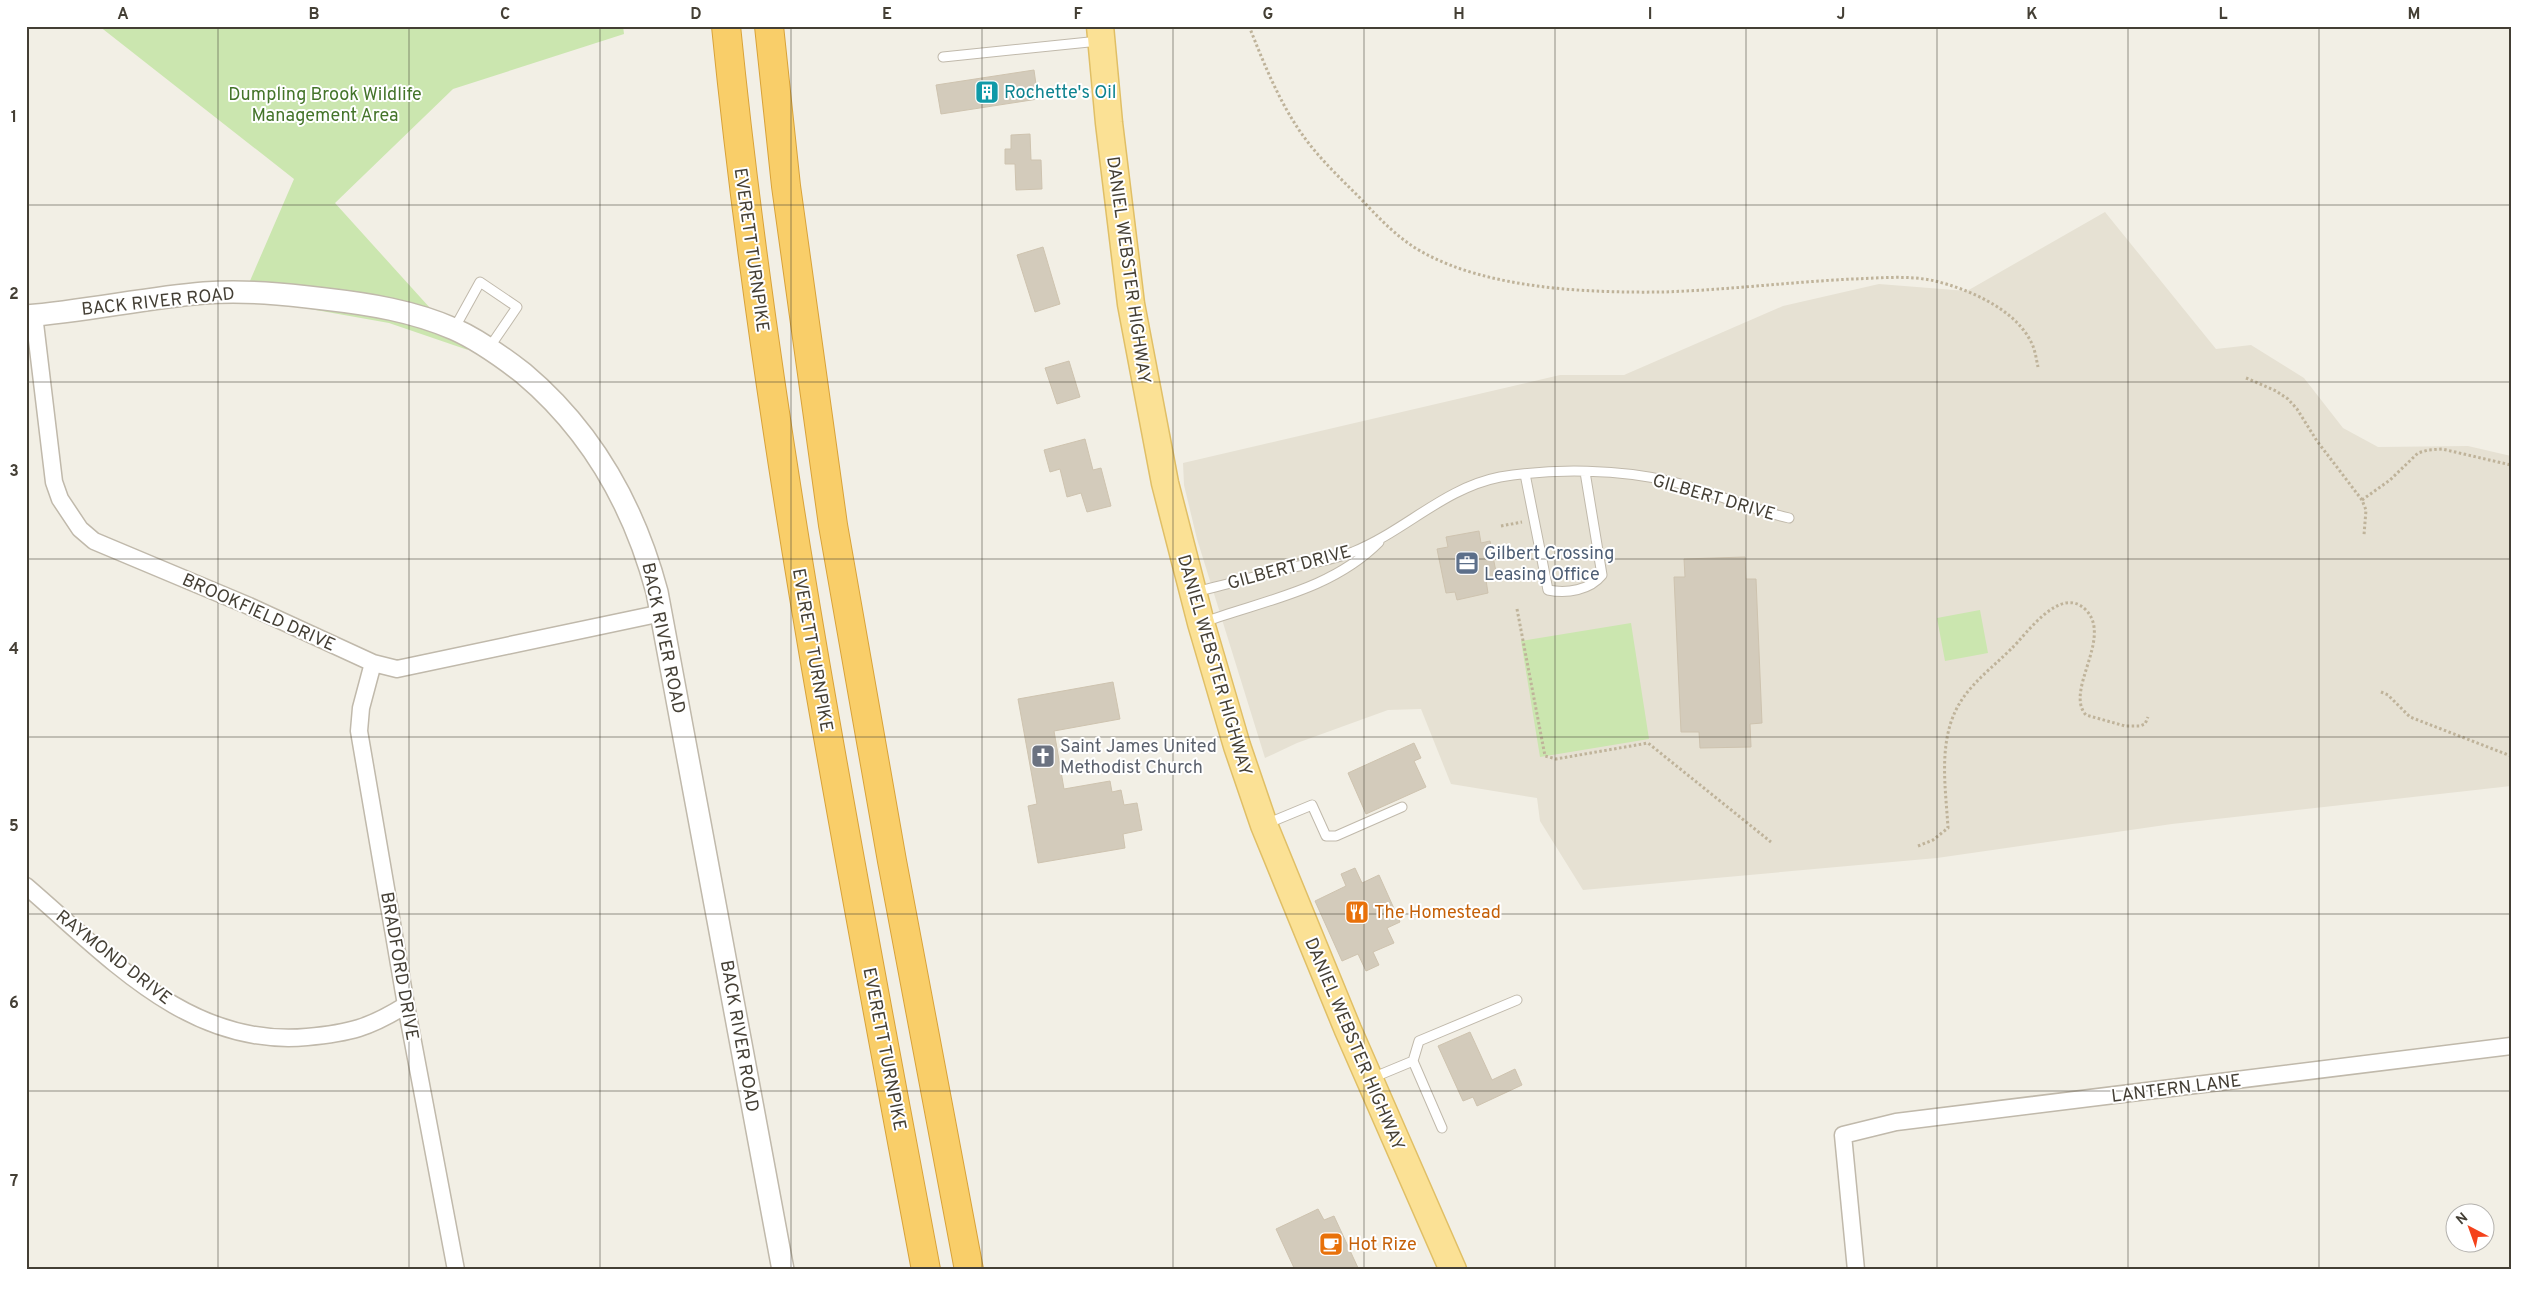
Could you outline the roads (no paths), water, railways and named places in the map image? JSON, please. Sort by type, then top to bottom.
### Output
[{"type":"highway","name":"EVERETT TURNPIKE","points":[[726,26],[742,181],[790,519],[847,845],[926,1270]]},
{"type":"highway","points":[[769,26],[786,186],[833,525],[892,861],[969,1270]]},
{"type":"main road","name":"DANIEL WEBSTER HIGHWAY","points":[[1101,33],[1131,304],[1146,394],[1165,483],[1201,623],[1237,746],[1264,825],[1369,1080],[1453,1270]]},
{"type":"street","name":"BACK RIVER ROAD","points":[[30,316],[205,293],[252,292],[297,295],[366,304],[408,313],[454,329],[489,348],[530,380],[578,428],[617,486],[636,528],[662,613],[783,1270]]},
{"type":"street","name":"BROOKFIELD DRIVE","points":[[30,316],[54,482],[60,499],[80,529],[94,541],[223,595],[373,663],[397,669],[662,613]]},
{"type":"street","name":"BRADFORD DRIVE","points":[[373,663],[361,708],[359,731],[406,1005],[456,1270]]},
{"type":"street","name":"RAYMOND DRIVE","points":[[26,886],[160,998],[200,1020],[221,1028],[266,1038],[288,1039],[333,1035],[377,1023],[406,1005]]},
{"type":"street","name":"LANTERN LANE","points":[[1856,1270],[1844,1135],[1896,1122],[2511,1046]]},
{"type":"lane","points":[[943,57],[1101,33]]},
{"type":"lane","points":[[454,329],[480,282],[516,307],[489,348]]},
{"type":"lane","points":[[1526,474],[1548,590],[1561,592],[1595,584],[1602,575],[1585,472]]},
{"type":"lane","name":"GILBERT DRIVE","points":[[1193,593],[1324,561],[1353,551],[1384,537],[1454,493],[1477,484],[1526,474],[1585,472],[1639,476],[1673,482],[1764,512],[1789,518]]},
{"type":"lane","name":"GILBERT DRIVE","points":[[1201,623],[1247,607],[1286,597],[1334,577],[1362,559],[1384,537]]},
{"type":"lane","points":[[1264,825],[1312,805],[1326,836],[1336,836],[1402,807]]},
{"type":"lane","points":[[1442,1128],[1413,1061],[1419,1041],[1517,1000]]},
{"type":"lane","points":[[1369,1080],[1413,1061]]},
{"type":"place","name":"Rochette's Oil","points":[[987,92]]},
{"type":"place","name":"Gilbert Crossing Leasing Office","points":[[1467,563]]},
{"type":"place","name":"Saint James United Methodist Church","points":[[1043,756]]},
{"type":"place","name":"The Homestead","points":[[1357,912]]},
{"type":"place","name":"Hot Rize","points":[[1331,1244]]},
{"type":"park label","name":"Dumpling Brook Wildlife Management Area","points":[[325,104]]}]
